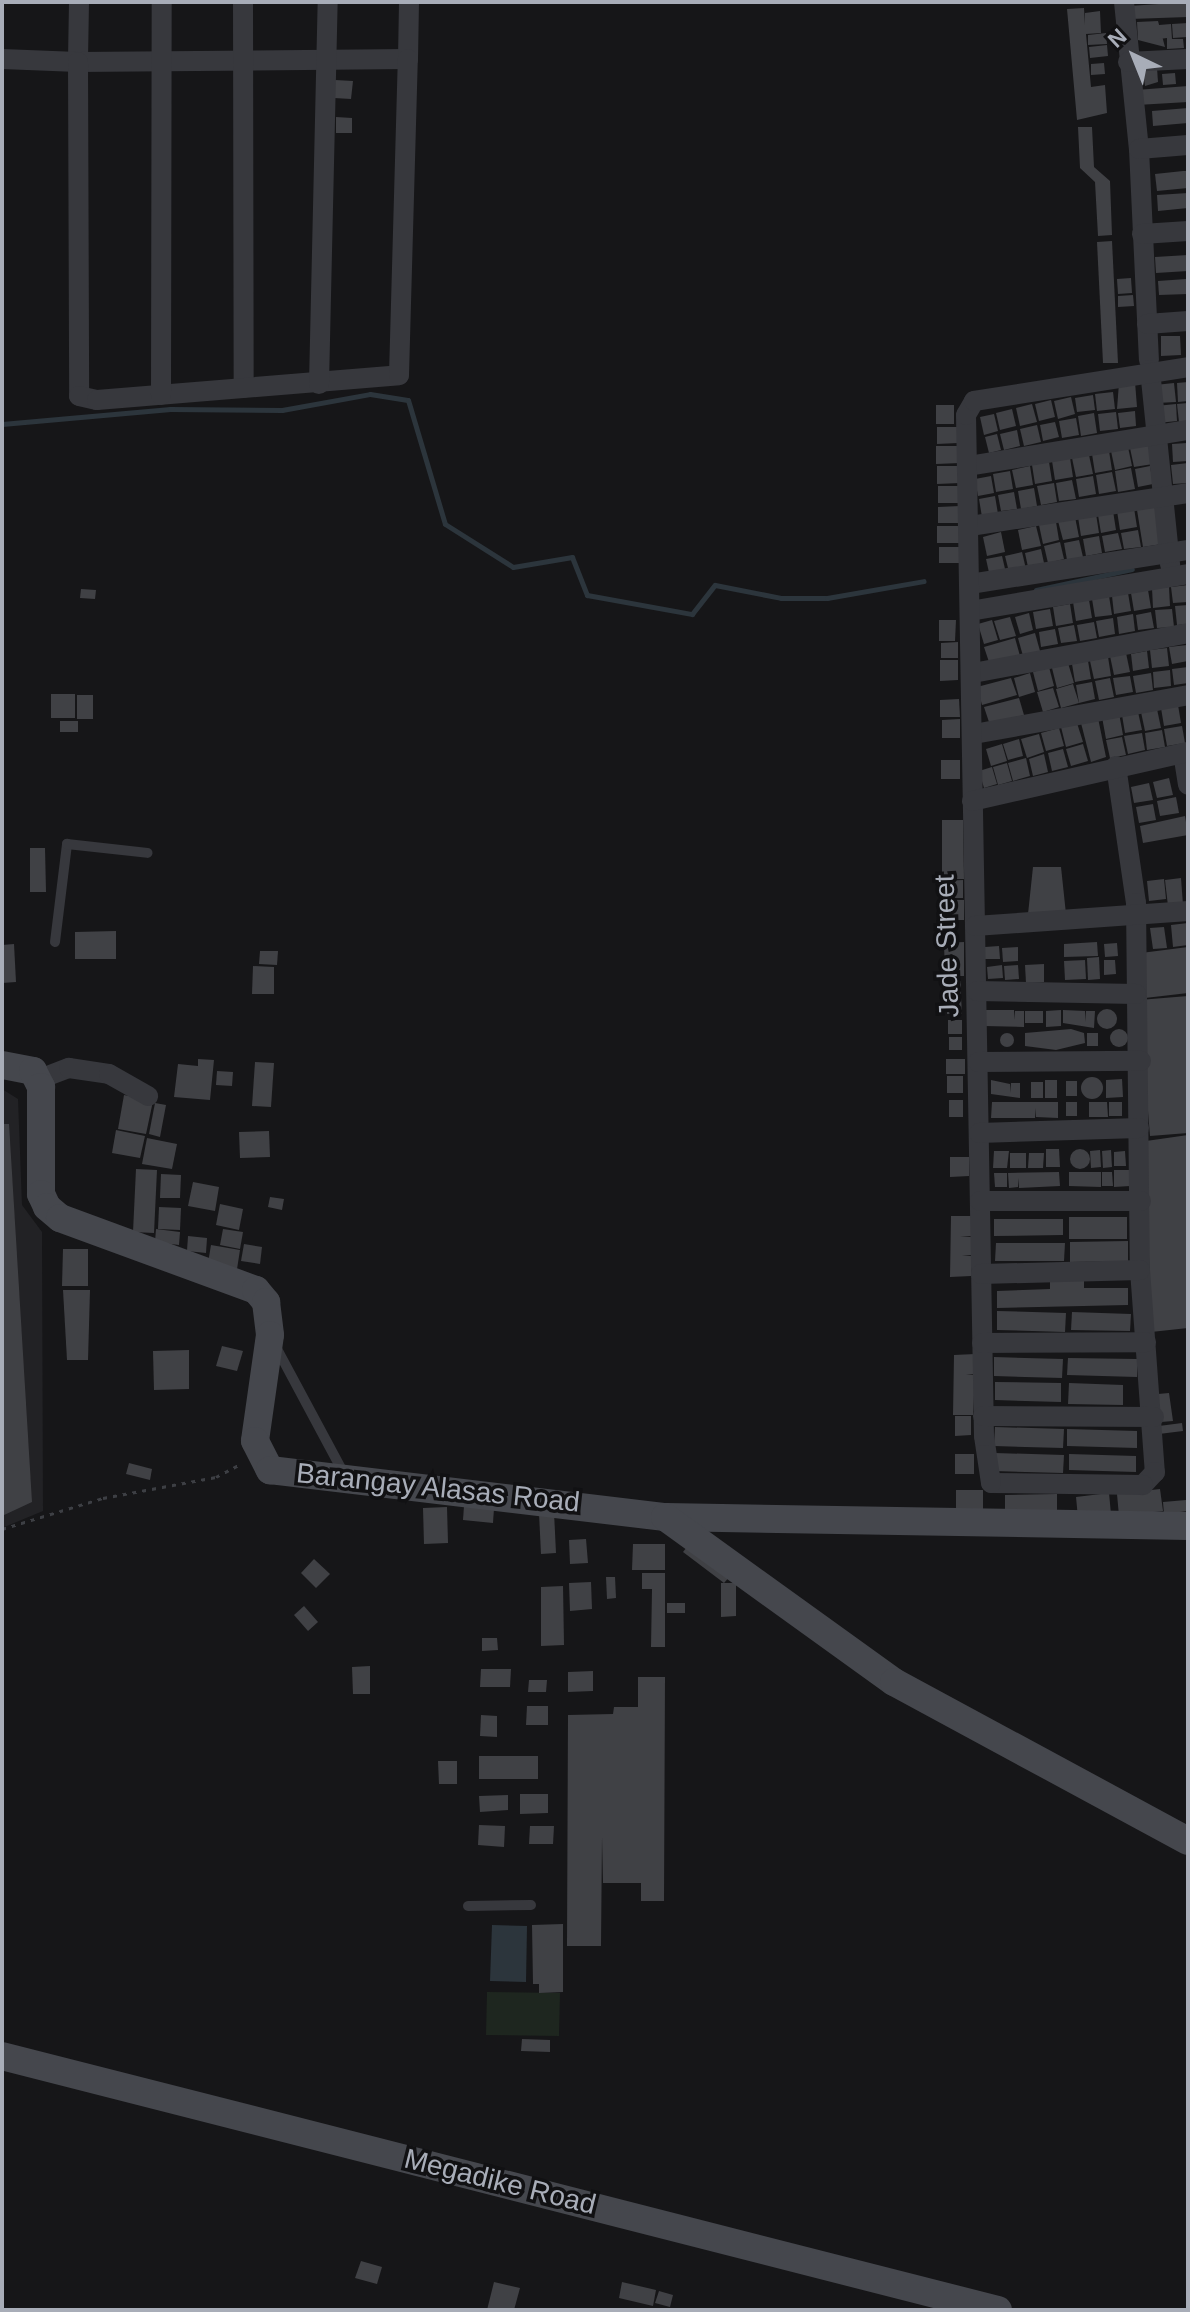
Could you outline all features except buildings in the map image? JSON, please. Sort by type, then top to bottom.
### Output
[{"type":"street","points":[[79,2],[79,396],[97,400],[392,380],[403,368],[409,2]]},
{"type":"street","points":[[161,395],[162,2]]},
{"type":"street","points":[[243,2],[244,388]]},
{"type":"street","points":[[319,384],[328,2]]},
{"type":"street","points":[[970,611],[1180,575],[1178,552],[1163,494],[1155,433],[1139,149],[1124,2]]},
{"type":"street","points":[[2,59],[78,62],[408,59]]},
{"type":"street","points":[[1128,62],[1188,59]]},
{"type":"street","points":[[1139,149],[1188,145]]},
{"type":"street","points":[[1142,234],[1188,231]]},
{"type":"street","points":[[1147,324],[1188,321]]},
{"type":"street","points":[[1150,365],[1188,367]]},
{"type":"street","name":"Jade Street","points":[[1150,365],[1066,381],[967,406],[983,1416],[991,1483],[1147,1483],[1155,1472],[1154,1417]]},
{"type":"street","points":[[968,466],[1188,430]]},
{"type":"street","points":[[970,526],[1163,494],[1188,493]]},
{"type":"street","points":[[970,584],[1178,552]]},
{"type":"street","points":[[973,673],[1188,633]]},
{"type":"street","points":[[974,734],[1188,695]]},
{"type":"street","points":[[972,801],[1185,752],[1188,785]]},
{"type":"street","points":[[983,1416],[1154,1417],[1140,1270],[1141,1061],[1136,994],[1137,912],[1116,766]]},
{"type":"street","points":[[975,926],[1137,912],[1188,911]]},
{"type":"street","points":[[977,991],[1136,994]]},
{"type":"street","points":[[978,1062],[1141,1061]]},
{"type":"street","points":[[2,1065],[19,1063],[37,1080],[69,1068],[109,1074],[148,1096]]},
{"type":"street","name":"Barangay Alasas Road","points":[[37,1080],[41,1194],[47,1207],[256,1290],[270,1312],[270,1335],[255,1441],[270,1470],[665,1517],[1188,1526]]},
{"type":"street","points":[[979,1133],[1139,1128]]},
{"type":"street","points":[[980,1201],[1141,1201]]},
{"type":"street","points":[[981,1274],[1140,1270]]},
{"type":"street","points":[[982,1343],[1146,1342]]},
{"type":"street","points":[[665,1517],[919,1698],[1188,1841]]},
{"type":"street","name":"Megadike Road","points":[[2,2056],[998,2310]]},
{"type":"lane","points":[[55,942],[67,844],[148,853]]},
{"type":"lane","points":[[270,1335],[310,1420],[347,1478]]},
{"type":"lane","points":[[468,1906],[531,1905]]},
{"type":"path","points":[[2,1529],[103,1498],[216,1477],[262,1454]]},
{"type":"shaded area","points":[[2,1089],[18,1099],[22,1205],[42,1232],[43,1511],[2,1528]]},
{"type":"shaded area","points":[[492,1925],[527,1926],[526,1982],[490,1981]]},
{"type":"shaded area","points":[[487,1992],[560,1993],[559,2036],[486,2035]]},
{"type":"waterway","points":[[2,424],[170,409],[282,410],[370,394],[408,400],[445,524],[513,567],[572,557],[587,595],[692,614],[715,585],[781,598],[827,598],[924,581]]},
{"type":"waterway","points":[[1036,590],[1132,569]]}]
